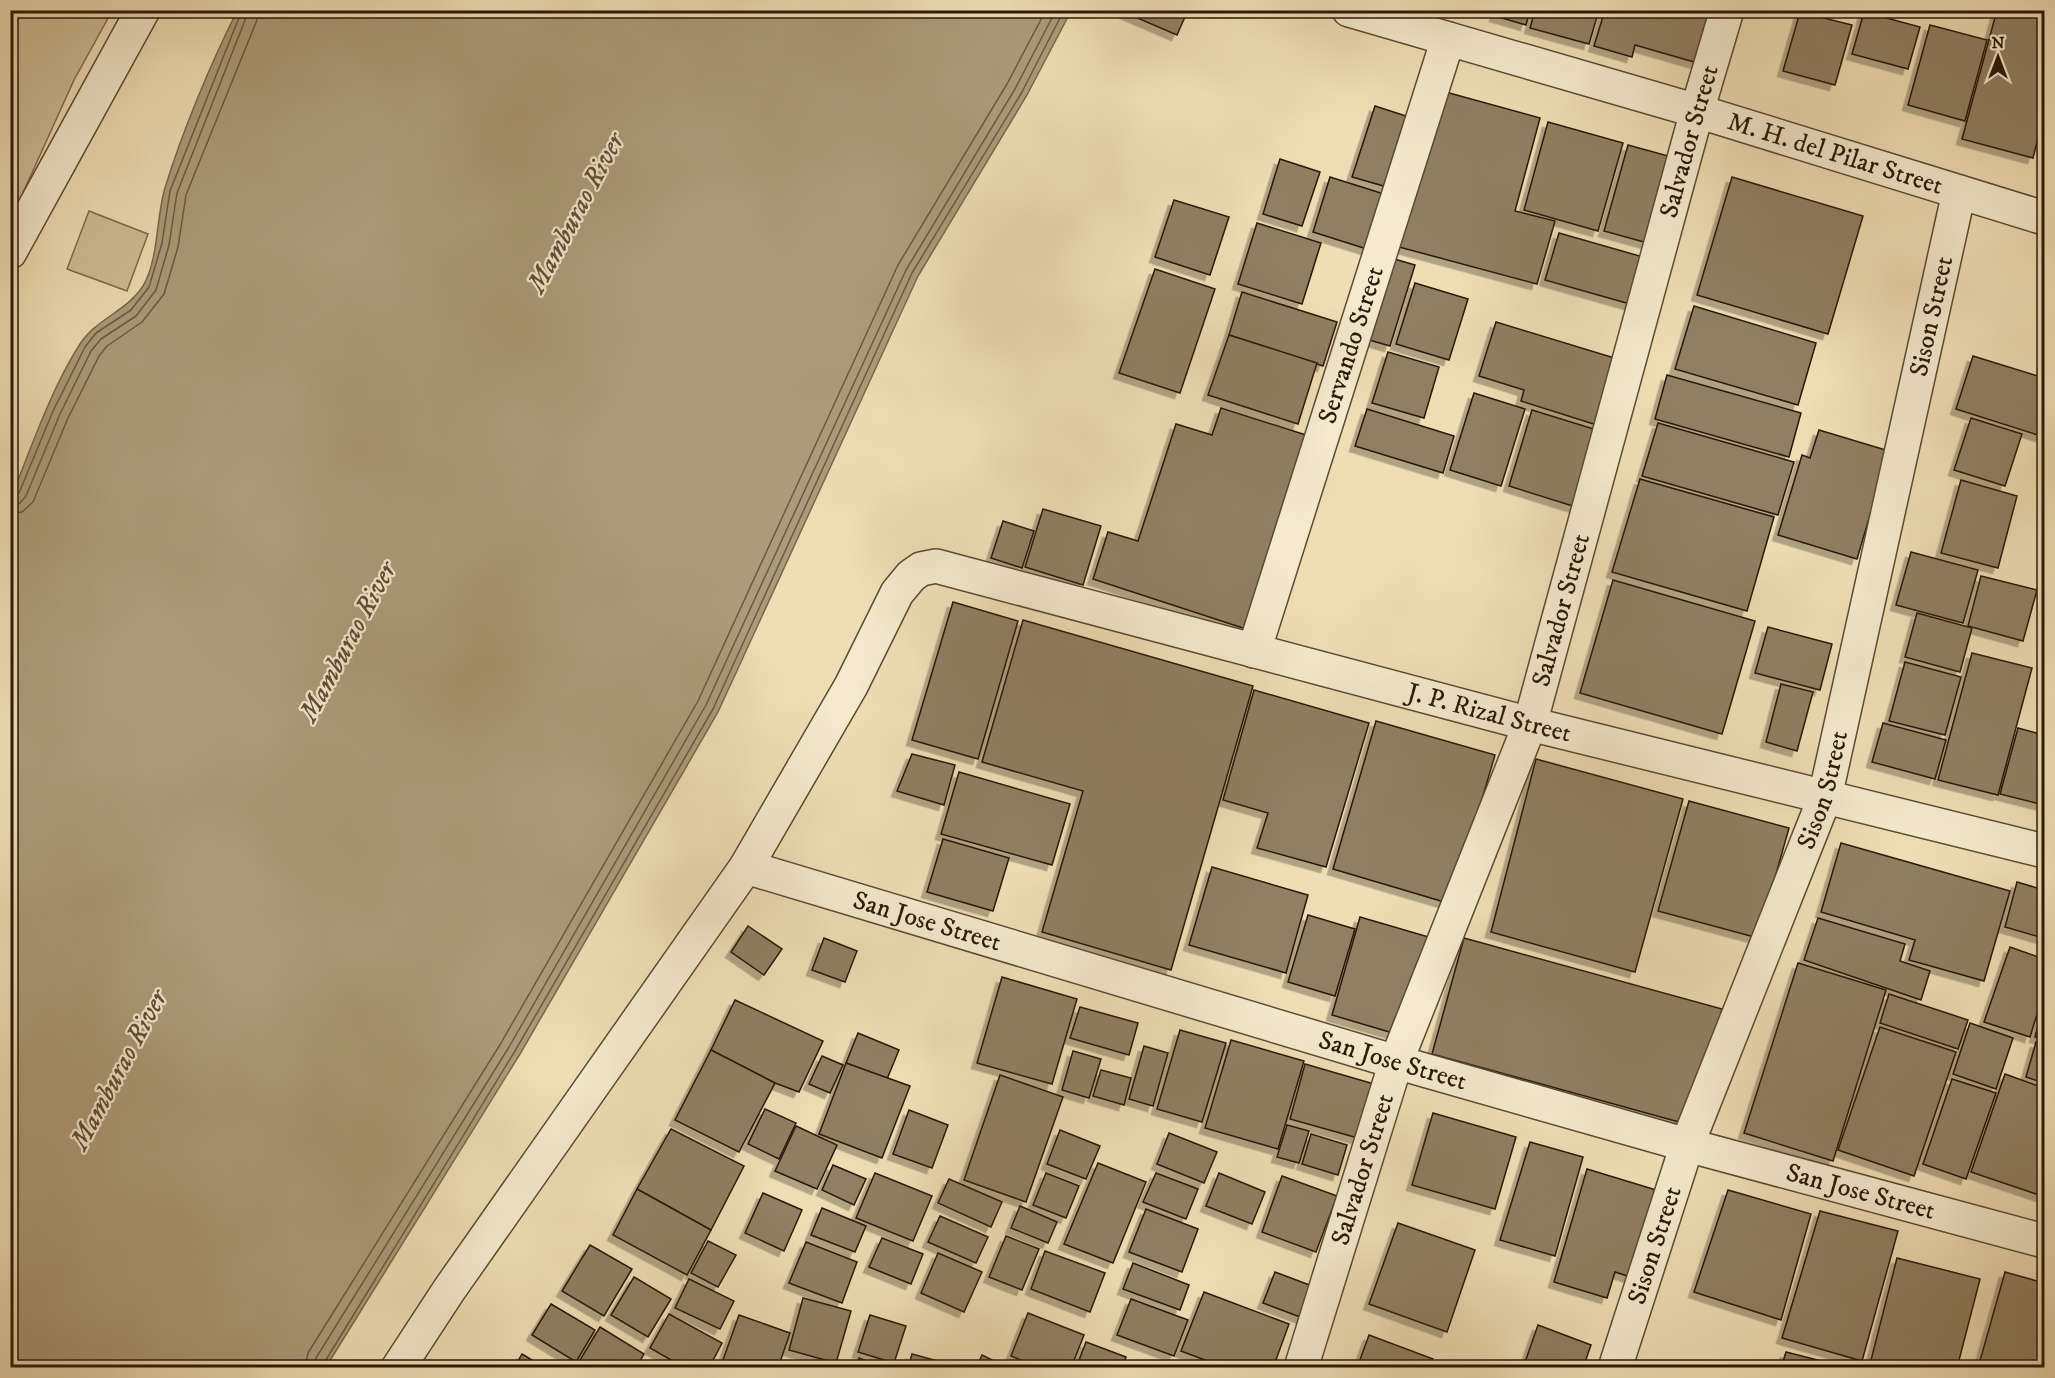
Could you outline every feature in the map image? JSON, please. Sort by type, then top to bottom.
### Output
[{"type":"street","points":[[10,252],[143,10]]},
{"type":"street","name":"M. H. del Pilar Street","points":[[1349,10],[1697,111],[2044,218]]},
{"type":"street","name":"Salvador Street","points":[[1301,1368],[1396,1062],[1530,724],[1697,111],[1727,10]]},
{"type":"street","name":"Servando Street","points":[[1254,651],[1448,39]]},
{"type":"street","name":"Sison Street","points":[[1615,1368],[1687,1145],[1825,797],[1959,192]]},
{"type":"street","name":"J. P. Rizal Street","points":[[746,867],[851,686],[897,593],[911,576],[921,569],[936,566],[1530,724],[2044,851]]},
{"type":"street","points":[[398,1368],[455,1280],[746,867]]},
{"type":"street","name":"San Jose Street","points":[[746,867],[1396,1062],[1687,1145],[2044,1241]]},
{"type":"shaded area","points":[[10,11],[112,11],[74,80],[12,217]]},
{"type":"shaded area","points":[[89,211],[148,234],[127,291],[67,269]]},
{"type":"water","name":"Mamburao River","points":[[237,11],[1071,11],[1027,95],[918,276],[718,712],[520,1054],[326,1367],[11,1367],[11,498],[51,399],[80,344],[94,328],[129,302],[143,286],[155,251],[162,199],[172,166],[198,98]]},
{"type":"building","points":[[1119,10],[1188,10],[1177,35]]},
{"type":"building","points":[[1497,10],[1530,10],[1526,25],[1495,16]]},
{"type":"building","points":[[1535,10],[1599,10],[1589,44],[1530,28]]},
{"type":"building","points":[[1605,10],[1716,10],[1701,64],[1635,45],[1632,57],[1594,46]]},
{"type":"building","points":[[1997,10],[2044,10],[2044,115],[2033,158],[1962,139]]},
{"type":"building","points":[[1800,12],[1852,25],[1835,85],[1783,71]]},
{"type":"building","points":[[1864,12],[1920,27],[1908,69],[1852,54]]},
{"type":"building","points":[[1930,25],[1987,40],[1965,121],[1908,105]]},
{"type":"building","points":[[1442,91],[1540,118],[1515,211],[1555,221],[1537,284],[1399,247]]},
{"type":"building","points":[[1375,106],[1409,117],[1387,187],[1352,177]]},
{"type":"building","points":[[1548,122],[1623,143],[1598,231],[1524,210]]},
{"type":"building","points":[[1628,145],[1679,159],[1655,245],[1604,231]]},
{"type":"building","points":[[1280,159],[1320,172],[1302,226],[1263,214]]},
{"type":"building","points":[[1330,177],[1387,195],[1370,250],[1313,232]]},
{"type":"building","points":[[1732,177],[1863,216],[1828,334],[1697,295]]},
{"type":"building","points":[[1174,200],[1229,217],[1210,275],[1155,257]]},
{"type":"building","points":[[1257,223],[1321,243],[1302,304],[1238,284]]},
{"type":"building","points":[[1559,233],[1643,257],[1630,304],[1545,280]]},
{"type":"building","points":[[1391,258],[1415,265],[1390,346],[1366,339]]},
{"type":"building","points":[[1155,269],[1215,289],[1180,393],[1119,373]]},
{"type":"building","points":[[1415,283],[1468,299],[1449,360],[1396,344]]},
{"type":"building","points":[[1242,292],[1337,322],[1323,366],[1229,335]]},
{"type":"building","points":[[1694,306],[1816,343],[1798,405],[1675,369]]},
{"type":"building","points":[[1496,322],[1621,360],[1600,426],[1521,401],[1524,390],[1479,376]]},
{"type":"building","points":[[1229,335],[1317,363],[1298,424],[1208,395]]},
{"type":"building","points":[[1388,352],[1439,367],[1424,418],[1372,403]]},
{"type":"building","points":[[1973,356],[2044,378],[2044,437],[1956,409]]},
{"type":"building","points":[[1667,375],[1801,413],[1789,457],[1655,419]]},
{"type":"building","points":[[1474,393],[1525,409],[1501,486],[1450,470]]},
{"type":"building","points":[[1221,408],[1306,435],[1246,629],[1093,579],[1108,532],[1138,541],[1176,424],[1212,435]]},
{"type":"building","points":[[1367,409],[1454,436],[1443,473],[1355,446]]},
{"type":"building","points":[[1532,410],[1600,431],[1576,507],[1509,486]]},
{"type":"building","points":[[1971,418],[2022,434],[2005,486],[1954,470]]},
{"type":"building","points":[[1658,423],[1794,462],[1778,515],[1642,476]]},
{"type":"building","points":[[1819,430],[1889,451],[1857,559],[1778,535],[1802,455],[1810,458]]},
{"type":"building","points":[[1640,479],[1774,517],[1747,611],[1612,572]]},
{"type":"building","points":[[1961,480],[2017,496],[1998,568],[1941,553]]},
{"type":"building","points":[[1043,509],[1101,526],[1083,585],[1025,567]]},
{"type":"building","points":[[1003,521],[1034,531],[1022,568],[991,558]]},
{"type":"building","points":[[1911,552],[1978,570],[1963,623],[1896,605]]},
{"type":"building","points":[[1981,576],[2037,590],[2023,641],[1968,626]]},
{"type":"building","points":[[1613,580],[1755,621],[1722,734],[1580,693]]},
{"type":"building","points":[[953,602],[1018,621],[978,759],[912,740]]},
{"type":"building","points":[[1917,613],[1972,628],[1960,672],[1905,657]]},
{"type":"building","points":[[1023,620],[1253,686],[1171,970],[1042,932],[1083,791],[982,762]]},
{"type":"building","points":[[1768,627],[1832,644],[1820,690],[1755,673]]},
{"type":"building","points":[[1972,653],[2032,668],[1998,795],[1938,780]]},
{"type":"building","points":[[1905,662],[1961,677],[1945,735],[1889,721]]},
{"type":"building","points":[[1781,684],[1813,692],[1797,751],[1766,742]]},
{"type":"building","points":[[1254,690],[1369,723],[1326,867],[1257,848],[1268,813],[1223,800]]},
{"type":"building","points":[[1376,721],[1495,755],[1451,904],[1333,869]]},
{"type":"building","points":[[1883,723],[1946,740],[1935,779],[1872,762]]},
{"type":"building","points":[[2018,728],[2044,735],[2044,805],[2000,794]]},
{"type":"building","points":[[912,754],[955,765],[944,805],[897,791]]},
{"type":"building","points":[[1536,759],[1683,799],[1635,972],[1491,932]]},
{"type":"building","points":[[959,772],[1070,804],[1052,865],[941,834]]},
{"type":"building","points":[[1689,801],[1789,828],[1758,938],[1658,911]]},
{"type":"building","points":[[943,839],[1009,858],[993,911],[927,892]]},
{"type":"building","points":[[1841,843],[2010,891],[1984,981],[1909,960],[1915,940],[1821,912]]},
{"type":"building","points":[[1212,867],[1308,895],[1286,973],[1189,945]]},
{"type":"building","points":[[2017,882],[2044,890],[2043,938],[2005,927]]},
{"type":"building","points":[[1308,915],[1355,929],[1335,996],[1288,982]]},
{"type":"building","points":[[1360,917],[1432,938],[1403,1036],[1332,1015]]},
{"type":"building","points":[[1818,918],[1905,944],[1900,961],[1930,971],[1921,1000],[1804,960]]},
{"type":"building","points":[[748,926],[782,949],[764,975],[731,952]]},
{"type":"building","points":[[824,938],[857,951],[845,982],[812,970]]},
{"type":"building","points":[[1464,938],[1722,1009],[1690,1125],[1432,1054]]},
{"type":"building","points":[[2010,947],[2044,959],[2044,992],[2030,1037],[1984,1022]]},
{"type":"building","points":[[1798,963],[1886,990],[1833,1161],[1744,1133]]},
{"type":"building","points":[[1002,977],[1077,999],[1052,1084],[977,1063]]},
{"type":"building","points":[[1889,994],[1968,1020],[1958,1049],[1880,1023]]},
{"type":"building","points":[[735,1000],[823,1041],[799,1092],[775,1083],[711,1050]]},
{"type":"building","points":[[2044,1002],[2044,1039],[2035,1037]]},
{"type":"building","points":[[1080,1007],[1138,1023],[1129,1055],[1070,1038]]},
{"type":"building","points":[[1970,1023],[2013,1038],[1996,1089],[1953,1074]]},
{"type":"building","points":[[1880,1027],[1956,1052],[1914,1176],[1838,1150]]},
{"type":"building","points":[[1180,1030],[1226,1043],[1202,1122],[1157,1109]]},
{"type":"building","points":[[858,1033],[899,1050],[887,1079],[846,1063]]},
{"type":"building","points":[[1231,1040],[1304,1061],[1278,1149],[1205,1128]]},
{"type":"building","points":[[2036,1042],[2044,1044],[2044,1083],[2026,1077]]},
{"type":"building","points":[[1144,1046],[1168,1053],[1153,1106],[1129,1099]]},
{"type":"building","points":[[711,1050],[775,1083],[739,1152],[675,1120]]},
{"type":"building","points":[[1073,1051],[1101,1059],[1089,1098],[1062,1090]]},
{"type":"building","points":[[822,1056],[843,1065],[830,1093],[809,1084]]},
{"type":"building","points":[[846,1063],[910,1086],[882,1158],[819,1134]]},
{"type":"building","points":[[1305,1064],[1381,1086],[1365,1140],[1290,1119]]},
{"type":"building","points":[[1101,1070],[1131,1078],[1124,1105],[1093,1096]]},
{"type":"building","points":[[2005,1074],[2044,1088],[2042,1196],[1971,1172]]},
{"type":"building","points":[[1000,1075],[1063,1097],[1026,1202],[964,1180]]},
{"type":"building","points":[[1952,1079],[1996,1093],[1966,1179],[1923,1164]]},
{"type":"building","points":[[765,1109],[796,1123],[779,1159],[748,1144]]},
{"type":"building","points":[[909,1110],[948,1125],[932,1168],[893,1154]]},
{"type":"building","points":[[1433,1113],[1516,1137],[1495,1209],[1412,1185]]},
{"type":"building","points":[[1287,1125],[1309,1131],[1299,1163],[1277,1157]]},
{"type":"building","points":[[796,1126],[837,1145],[817,1189],[775,1171]]},
{"type":"building","points":[[671,1129],[744,1166],[711,1230],[637,1189]]},
{"type":"building","points":[[1060,1130],[1100,1146],[1086,1179],[1047,1164]]},
{"type":"building","points":[[1169,1133],[1217,1152],[1204,1183],[1157,1164]]},
{"type":"building","points":[[1311,1134],[1347,1145],[1338,1175],[1302,1164]]},
{"type":"building","points":[[1530,1142],[1583,1157],[1555,1256],[1500,1240]]},
{"type":"building","points":[[1098,1163],[1146,1182],[1113,1263],[1064,1244]]},
{"type":"building","points":[[833,1165],[866,1179],[854,1205],[822,1190]]},
{"type":"building","points":[[1587,1169],[1666,1193],[1640,1280],[1615,1272],[1607,1298],[1554,1282]]},
{"type":"building","points":[[875,1173],[932,1196],[913,1241],[856,1218]]},
{"type":"building","points":[[1046,1173],[1079,1186],[1066,1218],[1033,1205]]},
{"type":"building","points":[[1156,1173],[1198,1189],[1186,1219],[1143,1202]]},
{"type":"building","points":[[1219,1173],[1265,1192],[1252,1224],[1206,1206]]},
{"type":"building","points":[[1282,1176],[1337,1196],[1316,1252],[1262,1232]]},
{"type":"building","points":[[949,1179],[1002,1202],[991,1227],[938,1203]]},
{"type":"building","points":[[637,1189],[711,1230],[687,1275],[613,1235]]},
{"type":"building","points":[[1728,1190],[1811,1214],[1781,1320],[1694,1292]]},
{"type":"building","points":[[763,1193],[802,1210],[784,1251],[745,1233]]},
{"type":"building","points":[[1020,1206],[1057,1222],[1048,1243],[1011,1228]]},
{"type":"building","points":[[822,1208],[866,1226],[855,1252],[811,1235]]},
{"type":"building","points":[[1146,1209],[1198,1229],[1182,1272],[1129,1252]]},
{"type":"building","points":[[1820,1211],[1898,1231],[1862,1361],[1782,1338]]},
{"type":"building","points":[[940,1216],[988,1237],[976,1263],[928,1242]]},
{"type":"building","points":[[1398,1223],[1475,1250],[1447,1332],[1369,1304]]},
{"type":"building","points":[[1006,1236],[1039,1249],[1022,1290],[989,1277]]},
{"type":"building","points":[[882,1238],[923,1254],[911,1284],[869,1267]]},
{"type":"building","points":[[708,1241],[736,1255],[718,1287],[691,1273]]},
{"type":"building","points":[[806,1242],[857,1262],[842,1303],[789,1283]]},
{"type":"building","points":[[590,1245],[632,1269],[604,1316],[562,1291]]},
{"type":"building","points":[[1045,1251],[1105,1273],[1090,1312],[1031,1289]]},
{"type":"building","points":[[938,1253],[982,1272],[964,1312],[921,1293]]},
{"type":"building","points":[[1897,1258],[1980,1279],[1957,1368],[1869,1368]]},
{"type":"building","points":[[1133,1263],[1189,1285],[1180,1310],[1123,1289]]},
{"type":"building","points":[[1275,1272],[1320,1289],[1308,1320],[1263,1303]]},
{"type":"building","points":[[2005,1272],[2044,1283],[2044,1368],[1978,1368]]},
{"type":"building","points":[[634,1277],[671,1299],[648,1337],[611,1315]]},
{"type":"building","points":[[689,1279],[734,1301],[720,1329],[675,1308]]},
{"type":"building","points":[[1204,1292],[1289,1324],[1273,1368],[1226,1368],[1181,1351]]},
{"type":"building","points":[[803,1298],[851,1311],[836,1363],[789,1350]]},
{"type":"building","points":[[1131,1299],[1188,1320],[1174,1356],[1117,1335]]},
{"type":"building","points":[[551,1304],[595,1330],[576,1362],[532,1335]]},
{"type":"building","points":[[1028,1313],[1084,1335],[1071,1368],[1041,1368],[1011,1356]]},
{"type":"building","points":[[669,1314],[722,1343],[709,1368],[685,1368],[650,1348]]},
{"type":"building","points":[[739,1315],[790,1333],[778,1368],[744,1368],[723,1360]]},
{"type":"building","points":[[870,1315],[906,1326],[894,1363],[858,1352]]},
{"type":"building","points":[[1538,1325],[1591,1345],[1583,1368],[1523,1368]]},
{"type":"building","points":[[600,1327],[644,1354],[636,1368],[582,1368],[577,1365]]},
{"type":"building","points":[[1369,1335],[1433,1359],[1429,1368],[1357,1368]]},
{"type":"building","points":[[1086,1342],[1126,1357],[1122,1368],[1076,1368]]},
{"type":"building","points":[[1786,1352],[1849,1368],[1781,1368]]},
{"type":"building","points":[[522,1354],[545,1368],[514,1368]]},
{"type":"building","points":[[912,1354],[949,1364],[947,1368],[908,1368]]},
{"type":"building","points":[[982,1355],[1008,1368],[976,1368]]},
{"type":"building","points":[[859,1358],[885,1368],[856,1368]]}]
